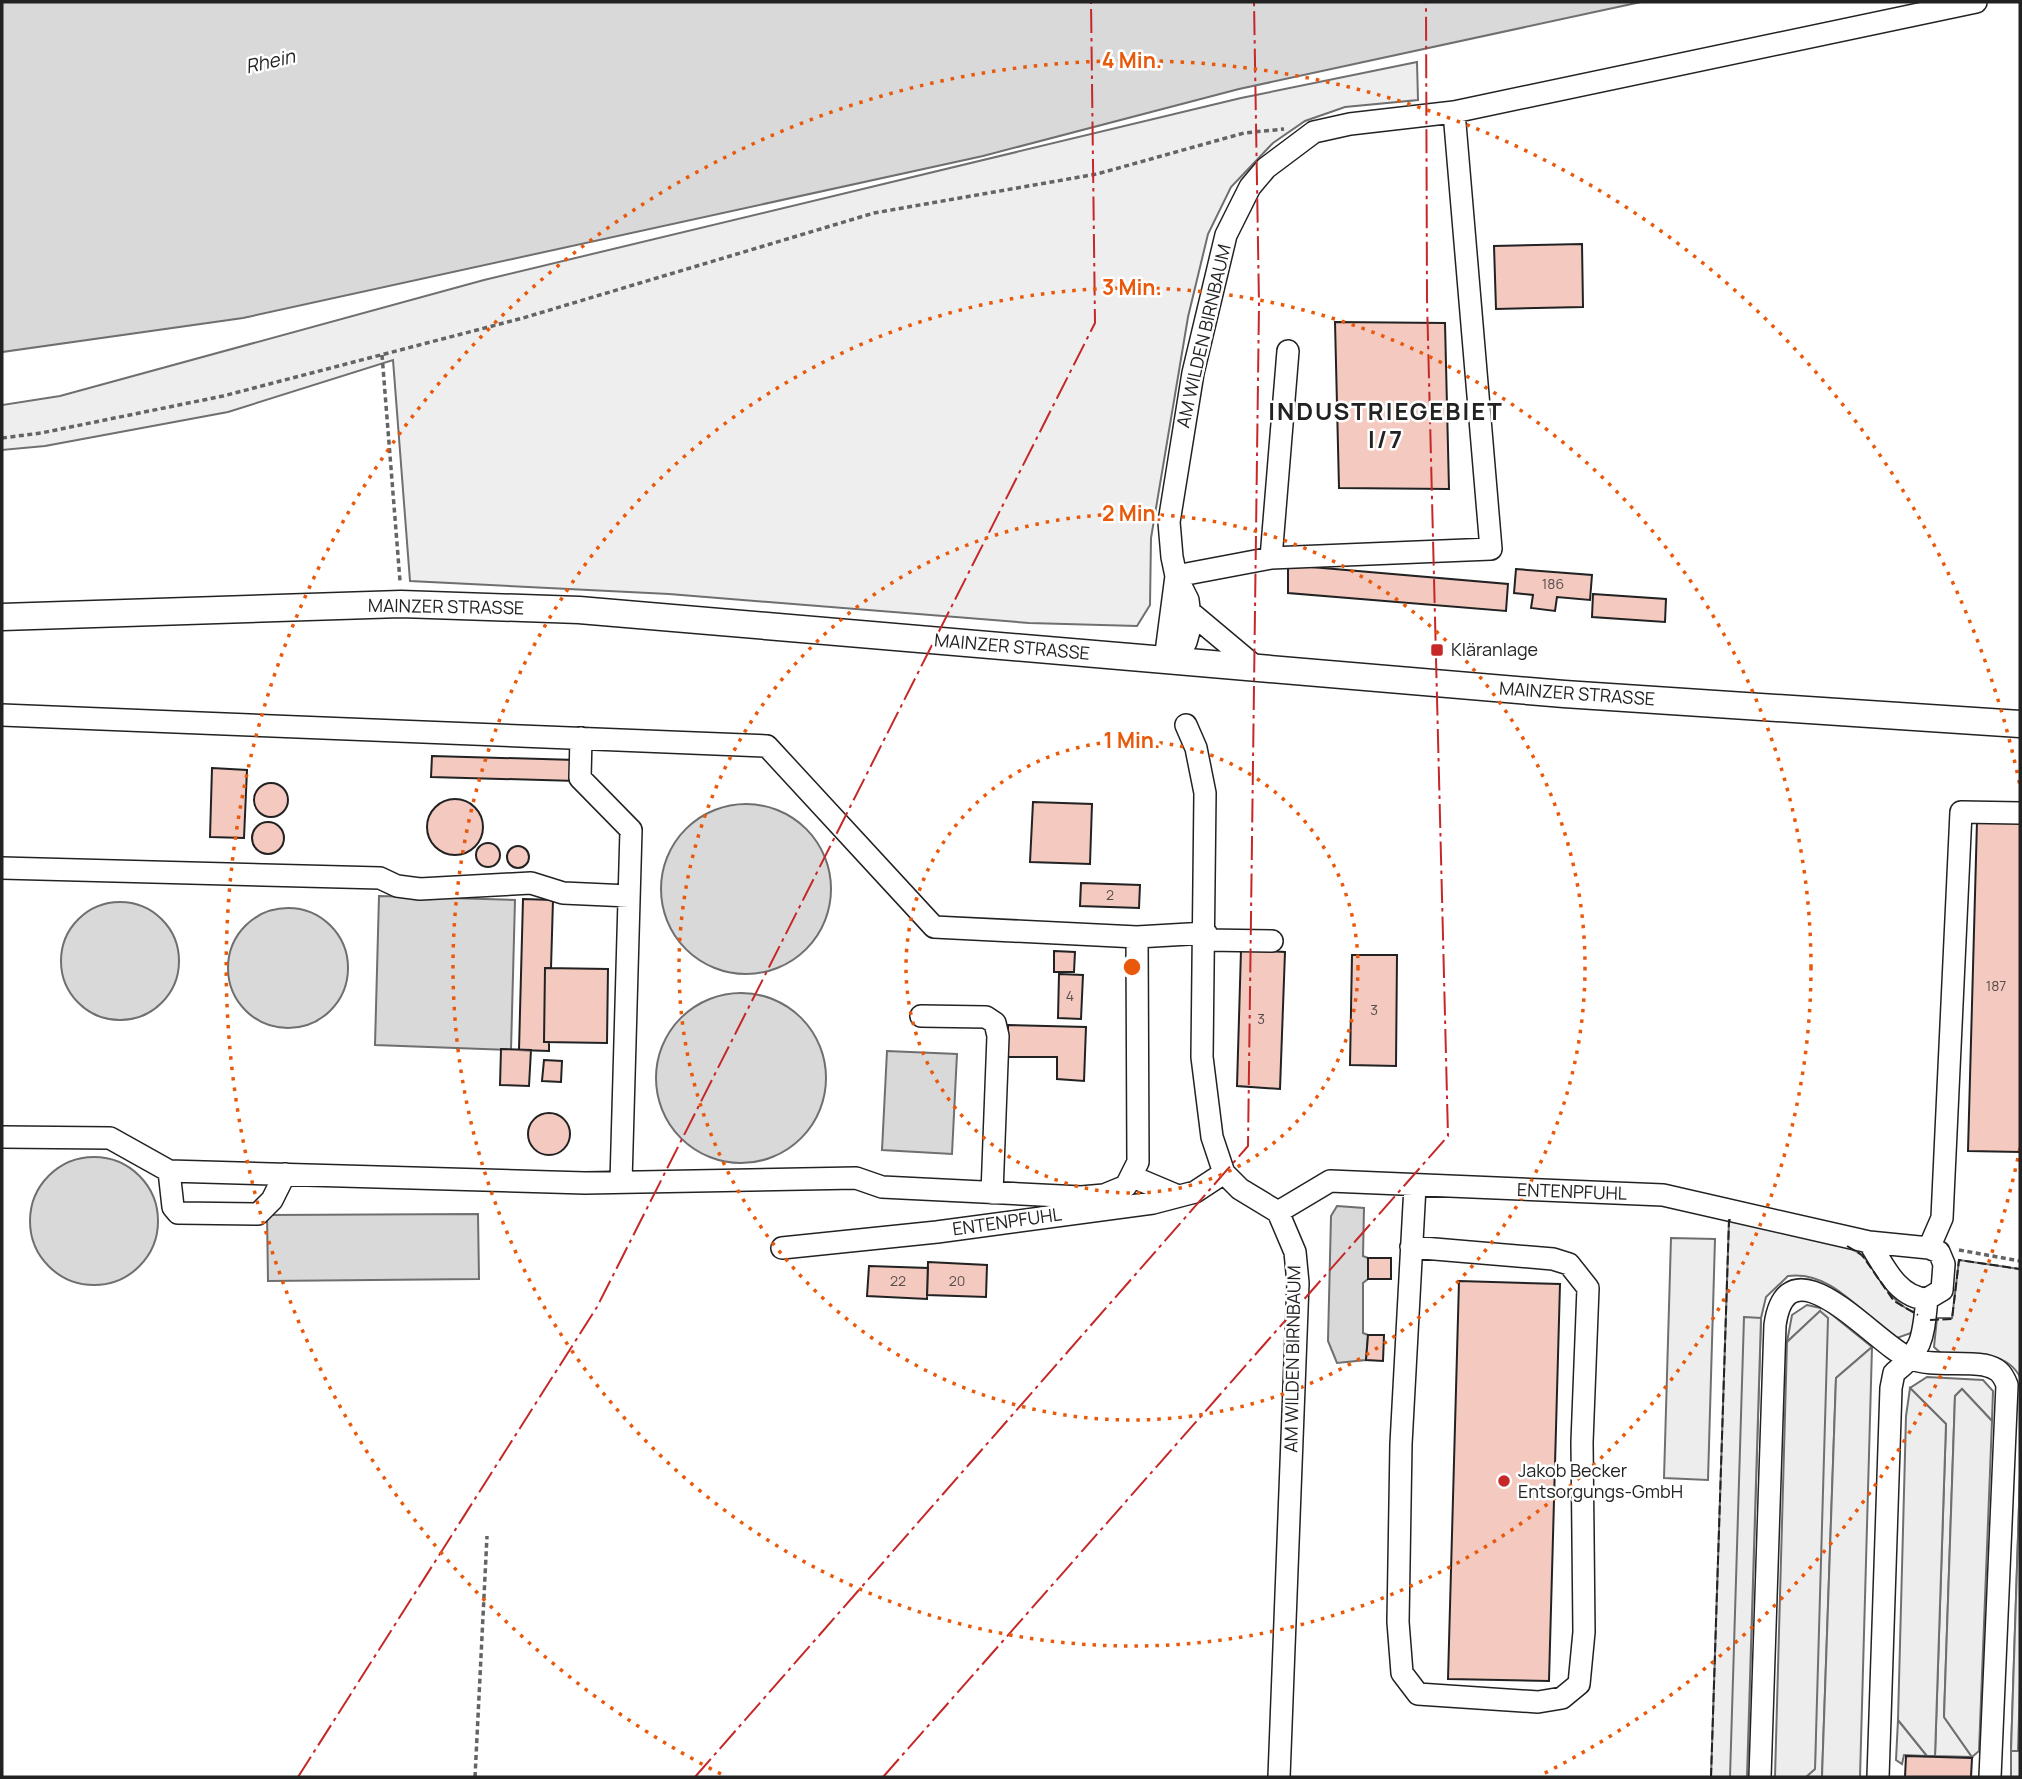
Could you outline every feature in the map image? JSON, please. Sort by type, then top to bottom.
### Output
[{"type":"main road","name":"MAINZER STRASSE","points":[[2,617],[401,604],[579,610],[1564,694],[2020,724]]},
{"type":"street","points":[[1314,132],[1350,124],[1454,112],[1976,2]]},
{"type":"street","points":[[1176,576],[1271,558],[1491,549],[1454,112]]},
{"type":"street","name":"AM WILDEN BIRNBAUM","points":[[1258,669],[1190,612],[1176,576],[1169,529],[1193,373],[1226,235],[1250,187],[1266,168],[1314,132]]},
{"type":"street","points":[[1271,558],[1288,351]]},
{"type":"street","name":"AM WILDEN BIRNBAUM","points":[[1169,661],[1176,576]]},
{"type":"street","points":[[1169,661],[1189,634],[1190,612]]},
{"type":"street","points":[[2,715],[767,746],[934,927],[1137,937],[1206,936],[1272,941]]},
{"type":"street","points":[[1186,725],[1196,748],[1205,793],[1206,936],[1202,1057],[1212,1137],[1224,1173],[1240,1189],[1278,1212]]},
{"type":"street","points":[[582,738],[580,778],[631,830],[621,1182]]},
{"type":"street","points":[[1869,1242],[1898,1286],[1908,1295],[1927,1299],[1941,1290],[1945,1277],[1938,1252],[1929,1248],[1942,1218],[1961,812],[2020,813]]},
{"type":"street","points":[[2,868],[380,878],[397,886],[420,889],[531,883],[563,893],[629,896]]},
{"type":"street","points":[[2,1137],[110,1138],[169,1171],[621,1182],[856,1178],[882,1187],[1081,1197],[1104,1195],[1118,1191],[1133,1177],[1138,1163],[1137,937]]},
{"type":"street","points":[[921,1016],[986,1017],[995,1023],[998,1036],[992,1192]]},
{"type":"street","points":[[169,1171],[173,1207],[178,1213],[258,1214],[272,1200],[285,1174]]},
{"type":"street","name":"ENTENPFUHL","points":[[782,1248],[937,1232],[1153,1203],[1195,1192],[1224,1173]]},
{"type":"street","points":[[1133,1177],[1178,1196]]},
{"type":"street","name":"ENTENPFUHL","points":[[1278,1212],[1331,1181],[1663,1195],[1869,1242],[1929,1248]]},
{"type":"street","points":[[1412,1247],[1553,1259],[1569,1264],[1588,1288],[1582,1442],[1584,1632],[1579,1684],[1562,1698],[1538,1702],[1418,1694],[1402,1673],[1398,1622],[1401,1458],[1415,1186]]},
{"type":"street","name":"AM WILDEN BIRNBAUM","points":[[1278,1212],[1295,1252],[1298,1283],[1279,1777]]},
{"type":"street","points":[[1760,1777],[1777,1313],[1793,1292],[1799,1289],[1816,1291],[1828,1297],[1894,1351],[1912,1360],[1984,1364],[1995,1367],[2003,1375],[2007,1385],[1984,1776]]},
{"type":"street","points":[[1878,1777],[1891,1388],[1894,1373],[1912,1360],[1919,1349],[1927,1299]]},
{"type":"path","points":[[2,438],[41,433],[223,396],[382,355],[523,318],[874,213],[1097,174],[1244,133],[1287,129],[1314,132]]},
{"type":"path","points":[[382,355],[401,604]]},
{"type":"path","points":[[1929,1248],[2020,1261]]},
{"type":"path","points":[[475,1777],[487,1536]]},
{"type":"shaded area","points":[[1417,62],[1418,100],[1345,107],[1305,121],[1273,143],[1231,187],[1208,234],[1188,317],[1151,538],[1150,605],[1137,626],[1029,623],[669,594],[410,581],[393,360],[228,412],[45,446],[2,450],[2,405],[60,396],[484,280],[1241,98]]},
{"type":"shaded area","points":[[1729,1220],[1835,1242],[1849,1248],[1867,1261],[1896,1301],[1914,1312],[1916,1320],[1911,1333],[1897,1338],[1833,1287],[1804,1276],[1788,1276],[1766,1297],[1761,1318],[1747,1777],[1711,1777]]},
{"type":"shaded area","points":[[1671,1238],[1715,1239],[1708,1480],[1664,1478]]},
{"type":"shaded area","points":[[1959,1260],[2020,1269],[2020,1377],[2014,1368],[1996,1358],[1943,1355],[1934,1347],[1937,1318],[1952,1318]]},
{"type":"shaded area","points":[[1807,1305],[1825,1309],[1872,1347],[1836,1378],[1822,1777],[1806,1777],[1815,1768],[1820,1311],[1787,1342],[1792,1315]]},
{"type":"shaded area","points":[[1820,1311],[1828,1318],[1815,1769],[1806,1777],[1775,1777],[1787,1342]]},
{"type":"shaded area","points":[[1744,1317],[1761,1318],[1747,1777],[1730,1777]]},
{"type":"shaded area","points":[[1872,1347],[1860,1777],[1822,1777],[1836,1378]]},
{"type":"shaded area","points":[[1927,1377],[1983,1380],[1993,1391],[1992,1421],[1962,1389],[1955,1396],[1944,1717],[1972,1757],[1935,1756],[1946,1424],[1910,1388]]},
{"type":"shaded area","points":[[1910,1388],[1946,1424],[1935,1756],[1927,1756],[1898,1720],[1906,1416]]},
{"type":"shaded area","points":[[1962,1389],[1992,1421],[1979,1751],[1972,1757],[1944,1717],[1955,1396]]},
{"type":"shaded area","points":[[2020,1475],[2020,1777],[2011,1777],[2011,1751]]},
{"type":"shaded area","points":[[2020,1475],[2018,1751],[2011,1751]]},
{"type":"shaded area","points":[[1898,1720],[1927,1756],[1904,1755],[1902,1764],[1896,1760]]},
{"type":"water","name":"Rhein","points":[[2,2],[1641,2],[1239,89],[983,156],[243,318],[2,352]]},
{"type":"water","points":[[746,804],[778,811],[793,818],[806,829],[817,842],[824,857],[831,889],[824,921],[817,936],[806,949],[793,960],[778,967],[746,974],[714,967],[699,960],[686,949],[675,936],[668,921],[661,889],[668,857],[675,842],[686,829],[699,818],[714,811]]},
{"type":"water","points":[[379,896],[515,900],[511,1050],[375,1045]]},
{"type":"water","points":[[120,902],[143,906],[162,919],[175,938],[179,961],[175,984],[162,1003],[143,1016],[120,1020],[97,1016],[78,1003],[65,984],[61,961],[65,938],[78,919],[97,906]]},
{"type":"water","points":[[288,908],[311,913],[330,926],[343,945],[348,968],[343,991],[330,1010],[311,1023],[288,1028],[265,1023],[246,1010],[233,991],[228,968],[233,945],[246,926],[265,913]]},
{"type":"water","points":[[741,993],[773,1000],[801,1018],[819,1046],[826,1078],[819,1110],[801,1138],[773,1156],[741,1163],[709,1156],[681,1138],[663,1110],[656,1078],[663,1046],[681,1018],[709,1000]]},
{"type":"water","points":[[887,1051],[957,1054],[952,1154],[882,1150]]},
{"type":"water","points":[[94,1157],[119,1161],[140,1175],[154,1196],[158,1221],[154,1246],[140,1267],[119,1281],[94,1285],[69,1281],[48,1267],[34,1246],[30,1221],[34,1196],[48,1175],[69,1161]]},
{"type":"water","points":[[1337,1206],[1364,1208],[1363,1256],[1368,1258],[1368,1279],[1363,1283],[1363,1333],[1368,1335],[1366,1360],[1337,1363],[1328,1341],[1331,1216]]},
{"type":"water","points":[[478,1214],[479,1279],[268,1281],[267,1215]]},
{"type":"building","points":[[1582,244],[1583,307],[1496,309],[1494,246]]},
{"type":"building","points":[[1335,322],[1445,323],[1449,489],[1339,488]]},
{"type":"building","points":[[1288,565],[1508,584],[1506,611],[1288,593]]},
{"type":"building","points":[[1516,569],[1592,575],[1590,600],[1557,597],[1555,611],[1531,608],[1533,595],[1514,593]]},
{"type":"building","points":[[1593,594],[1666,599],[1665,622],[1592,617]]},
{"type":"building","points":[[432,756],[576,760],[576,781],[431,777]]},
{"type":"building","points":[[212,768],[247,770],[244,838],[210,837]]},
{"type":"building","points":[[271,783],[283,788],[288,800],[283,812],[271,817],[259,812],[254,800],[259,788]]},
{"type":"building","points":[[455,799],[466,801],[475,807],[481,816],[481,838],[475,847],[466,853],[455,855],[444,853],[435,847],[429,838],[427,827],[429,816],[435,807],[444,801]]},
{"type":"building","points":[[1033,802],[1092,804],[1090,864],[1030,862]]},
{"type":"building","points":[[1977,821],[2020,822],[2020,1152],[1968,1151]]},
{"type":"building","points":[[268,822],[279,827],[284,838],[279,849],[268,854],[257,849],[252,838],[257,827]]},
{"type":"building","points":[[488,843],[499,850],[500,855],[493,866],[488,867],[477,860],[476,855],[483,844]]},
{"type":"building","points":[[518,846],[526,849],[529,857],[526,865],[518,868],[510,865],[507,857],[510,849]]},
{"type":"building","points":[[1081,883],[1140,885],[1139,908],[1080,906]]},
{"type":"building","points":[[523,899],[553,900],[551,968],[545,968],[544,1042],[549,1042],[549,1051],[519,1050]]},
{"type":"building","points":[[1241,950],[1285,952],[1280,1089],[1237,1086]]},
{"type":"building","points":[[1054,951],[1075,952],[1074,972],[1054,972]]},
{"type":"building","points":[[1352,955],[1397,955],[1396,1066],[1350,1065]]},
{"type":"building","points":[[545,968],[608,969],[607,1043],[544,1042]]},
{"type":"building","points":[[1059,974],[1083,975],[1081,1019],[1058,1018]]},
{"type":"building","points":[[1008,1025],[1086,1027],[1084,1081],[1057,1079],[1057,1057],[1008,1057]]},
{"type":"building","points":[[501,1049],[531,1050],[529,1086],[500,1085]]},
{"type":"building","points":[[544,1060],[562,1061],[561,1082],[542,1081]]},
{"type":"building","points":[[549,1113],[564,1119],[570,1134],[564,1149],[549,1155],[534,1149],[528,1134],[534,1119]]},
{"type":"building","points":[[1368,1258],[1391,1258],[1391,1279],[1368,1279]]},
{"type":"building","points":[[928,1262],[987,1265],[986,1297],[927,1295]]},
{"type":"building","points":[[869,1266],[928,1268],[927,1299],[867,1296]]},
{"type":"building","name":"Jakob Becker Entsorgungs-GmbH","points":[[1459,1281],[1560,1284],[1549,1681],[1448,1679]]},
{"type":"building","points":[[1368,1335],[1384,1335],[1383,1361],[1366,1360]]},
{"type":"building","points":[[1906,1756],[1972,1758],[1971,1777],[1905,1777]]},
{"type":"fence","points":[[1711,1777],[1729,1220],[1734,1221]]},
{"type":"fence","points":[[1847,1246],[1862,1255],[1894,1301],[1918,1315]]},
{"type":"fence","points":[[1930,1320],[1952,1319],[1959,1260],[2020,1269]]},
{"type":"power","points":[[298,1777],[597,1307],[1095,323],[1091,2]]},
{"type":"power","points":[[695,1777],[1248,1146],[1259,304],[1254,2]]},
{"type":"power","points":[[883,1777],[1448,1136],[1427,299],[1426,2]]},
{"type":"place","name":"Kläranlage","points":[[1437,650]]},
{"type":"place","name":"Jakob Becker Entsorgungs-GmbH","points":[[1504,1481]]},
{"type":"district","name":"INDUSTRIEGEBIET I/7","points":[[1386,426]]}]
